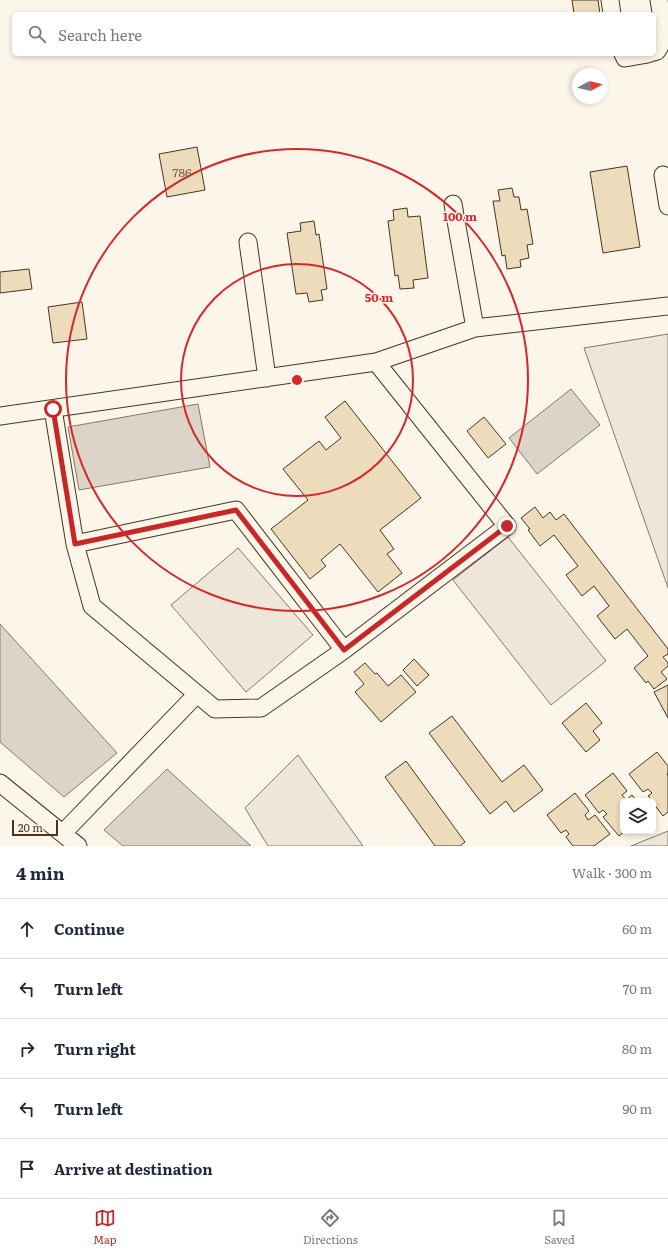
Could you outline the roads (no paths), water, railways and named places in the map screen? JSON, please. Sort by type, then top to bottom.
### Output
[{"type":"street","points":[[610,0],[612,12]]},
{"type":"street","points":[[656,51],[665,37],[659,0]]},
{"type":"street","points":[[624,56],[626,58],[637,56]]},
{"type":"street","points":[[663,175],[668,206]]},
{"type":"street","points":[[453,204],[475,328]]},
{"type":"street","points":[[248,242],[268,378]]},
{"type":"street","points":[[0,416],[376,362],[475,328],[668,306]]},
{"type":"street","points":[[53,409],[75,544],[92,606],[215,709],[261,708],[344,650],[507,526],[376,362]]},
{"type":"street","points":[[75,544],[236,510],[344,650]]},
{"type":"street","points":[[63,834],[197,694]]},
{"type":"street","points":[[0,782],[78,846]]}]
